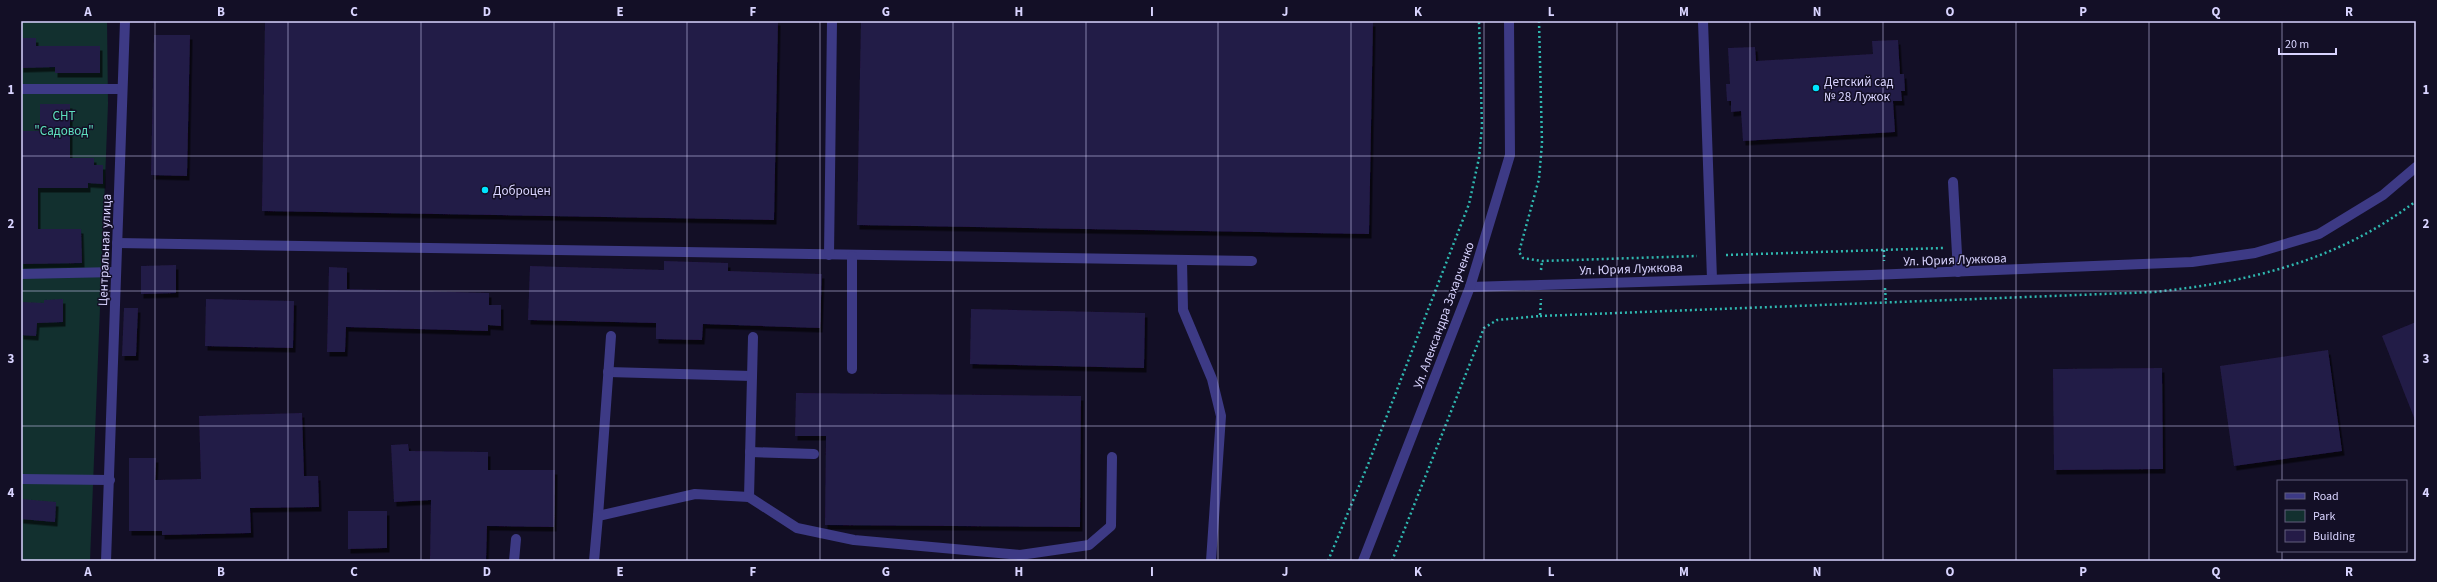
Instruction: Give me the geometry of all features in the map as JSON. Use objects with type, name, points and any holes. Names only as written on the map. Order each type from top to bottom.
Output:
[{"type":"street","name":"Центральная улица","points":[[106,561],[125,21]]},
{"type":"street","points":[[829,255],[832,21]]},
{"type":"street","name":"Ул. Александра Захарченко","points":[[1363,561],[1470,286],[1510,155],[1508,21]]},
{"type":"street","points":[[1703,21],[1712,279]]},
{"type":"street","points":[[21,89],[122,89]]},
{"type":"street","name":"Ул. Юрия Лужкова","points":[[1470,286],[1958,272],[2192,262],[2255,252],[2319,234],[2383,195],[2416,167]]},
{"type":"street","points":[[1954,182],[1958,272]]},
{"type":"street","points":[[117,243],[852,256],[1252,261]]},
{"type":"street","points":[[852,256],[852,369]]},
{"type":"street","points":[[1182,260],[1183,310],[1212,379],[1221,416],[1211,561]]},
{"type":"street","points":[[21,274],[116,272]]},
{"type":"street","points":[[594,561],[611,336]]},
{"type":"street","points":[[749,497],[753,337]]},
{"type":"street","points":[[608,372],[752,376]]},
{"type":"street","points":[[750,452],[814,454]]},
{"type":"street","points":[[598,516],[695,494],[749,497],[798,528],[854,540],[1020,555],[1089,545],[1112,526],[1112,457]]},
{"type":"street","points":[[21,479],[110,480]]},
{"type":"street","points":[[514,561],[516,539]]},
{"type":"path","points":[[1328,561],[1369,462],[1469,204],[1479,158],[1482,126],[1479,21]]},
{"type":"path","points":[[1539,21],[1542,143],[1539,179],[1519,252],[1523,258],[1542,261],[1956,247]]},
{"type":"path","points":[[1392,561],[1484,328],[1497,320],[1540,316],[2154,292],[2205,286],[2273,272],[2334,250],[2392,219],[2416,201]]},
{"type":"path","points":[[1540,316],[1542,261]]},
{"type":"green space","name":"СНТ \"Садовод\"","points":[[21,21],[107,21],[108,104],[90,561],[21,561]]},
{"type":"building","points":[[265,21],[778,21],[774,220],[262,211]]},
{"type":"building","points":[[861,21],[1373,22],[1369,234],[857,225]]},
{"type":"building","points":[[154,35],[190,35],[187,176],[151,175]]},
{"type":"building","points":[[21,38],[36,38],[36,46],[100,46],[100,73],[55,73],[55,67],[21,68]]},
{"type":"building","name":"Детский сад № 28 Лужок","points":[[1898,40],[1900,74],[1904,74],[1905,91],[1901,91],[1902,101],[1893,101],[1895,132],[1743,141],[1741,111],[1731,112],[1731,101],[1727,101],[1726,84],[1730,84],[1728,48],[1755,47],[1756,61],[1873,54],[1872,41]]},
{"type":"building","points":[[40,104],[70,104],[70,158],[94,158],[94,165],[103,165],[103,184],[88,183],[88,188],[38,188],[38,229],[81,229],[82,263],[21,264],[21,131],[40,131]]},
{"type":"building","points":[[664,261],[728,263],[728,271],[822,274],[820,328],[703,324],[702,340],[656,339],[656,323],[528,320],[530,266],[664,270]]},
{"type":"building","points":[[176,265],[176,293],[141,294],[141,266]]},
{"type":"building","points":[[329,267],[347,268],[347,289],[489,293],[489,305],[501,305],[501,326],[488,325],[488,331],[346,327],[345,352],[327,352]]},
{"type":"building","points":[[63,299],[63,322],[37,323],[36,336],[21,335],[21,302],[44,303],[44,300]]},
{"type":"building","points":[[206,299],[294,301],[293,348],[205,346]]},
{"type":"building","points":[[124,308],[138,308],[136,356],[122,356]]},
{"type":"building","points":[[971,309],[1145,313],[1144,368],[970,364]]},
{"type":"building","points":[[2416,322],[2416,420],[2415,420],[2382,336]]},
{"type":"building","points":[[2328,350],[2342,451],[2234,466],[2220,366]]},
{"type":"building","points":[[2162,368],[2163,469],[2054,470],[2053,369]]},
{"type":"building","points":[[796,393],[1081,396],[1080,527],[825,525],[826,436],[795,436]]},
{"type":"building","points":[[302,413],[304,476],[318,476],[319,507],[250,508],[251,533],[162,535],[162,531],[129,531],[129,458],[156,458],[155,480],[201,479],[199,416]]},
{"type":"building","points":[[408,444],[409,451],[488,452],[488,470],[555,470],[554,527],[487,526],[486,561],[430,561],[431,500],[394,502],[391,445]]},
{"type":"building","points":[[21,499],[56,502],[55,522],[21,519]]},
{"type":"building","points":[[348,511],[387,511],[387,548],[348,549]]},
{"type":"place","name":"Детский сад № 28 Лужок","points":[[1816,88]]},
{"type":"place","name":"Доброцен","points":[[485,190]]}]
